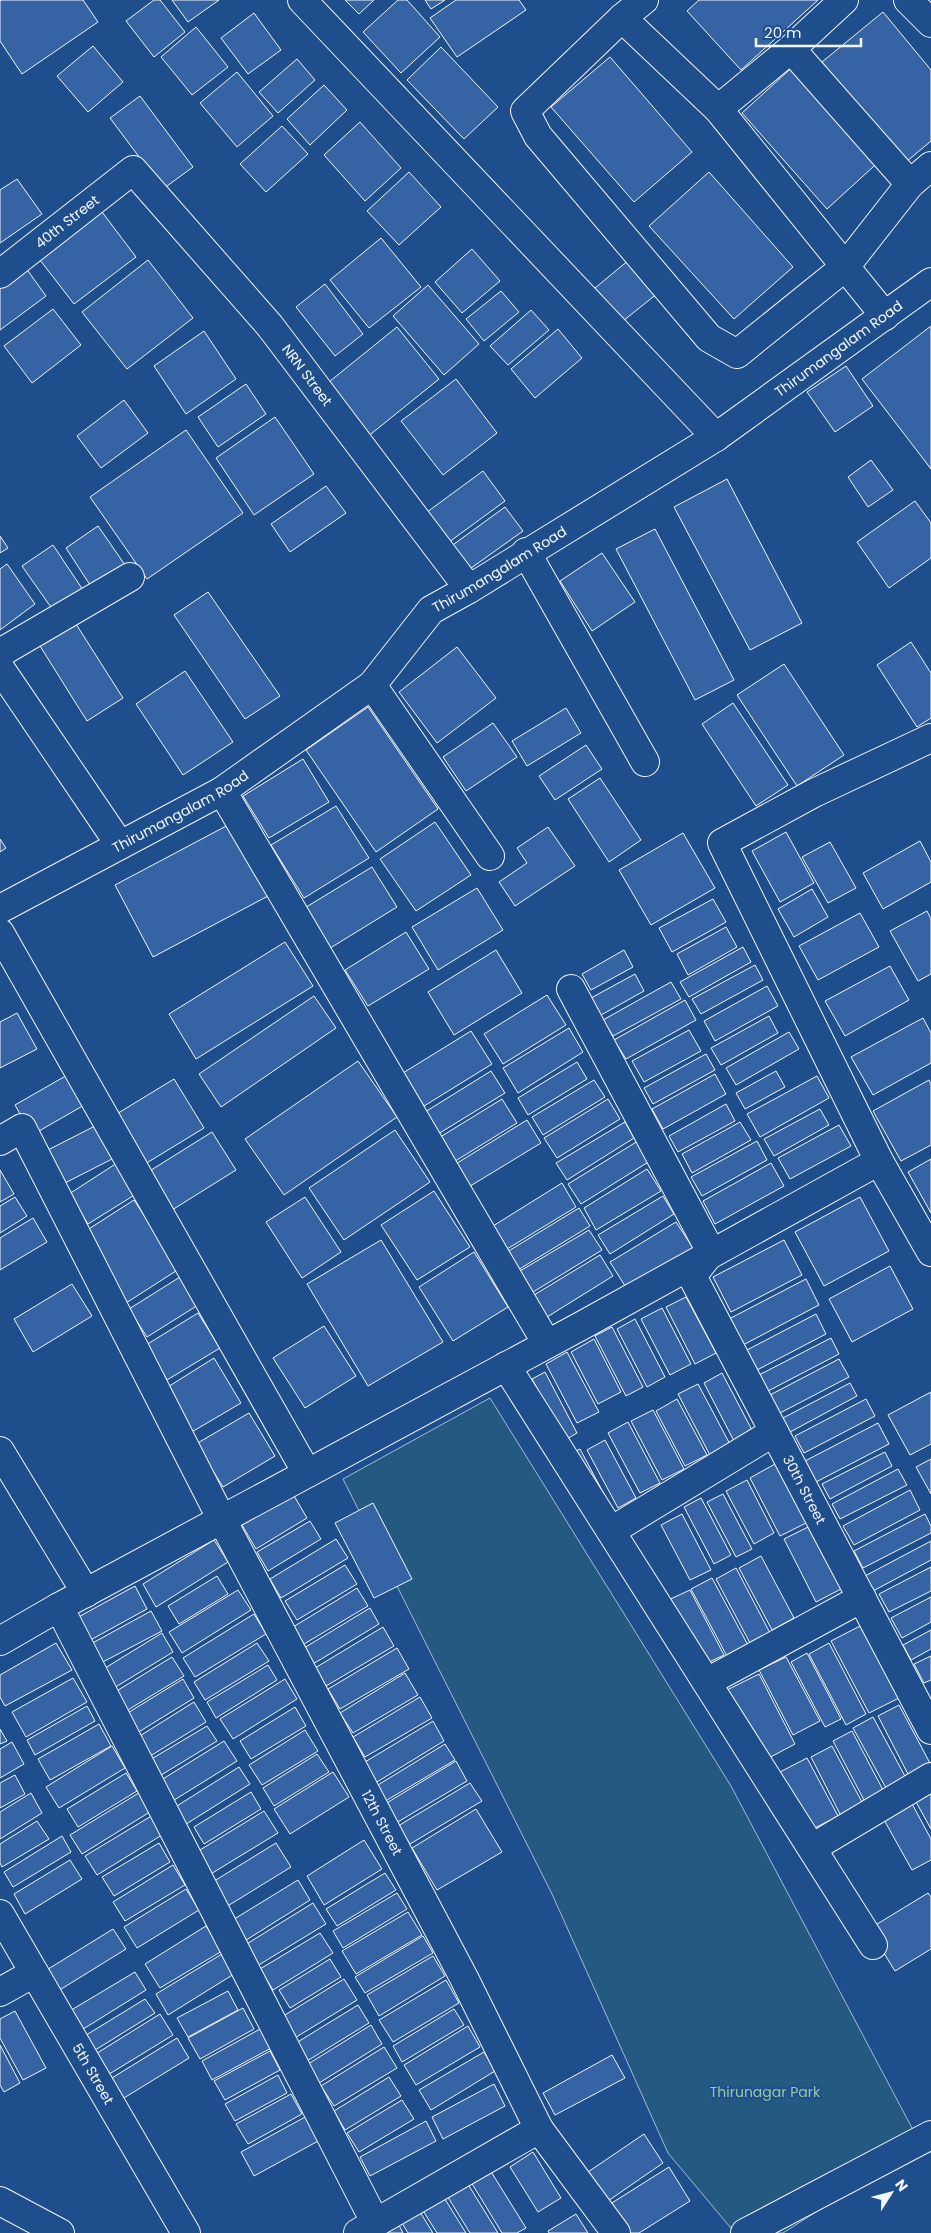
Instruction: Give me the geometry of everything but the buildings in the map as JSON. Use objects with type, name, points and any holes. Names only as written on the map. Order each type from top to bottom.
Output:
[{"type":"street","points":[[302,0],[716,437]]},
{"type":"street","points":[[644,0],[622,18],[525,110],[538,136],[710,338],[737,354],[845,267],[910,184],[931,166]]},
{"type":"street","points":[[718,109],[791,49],[844,0]]},
{"type":"street","points":[[908,0],[930,21]]},
{"type":"street","points":[[622,18],[718,109],[885,316]]},
{"type":"street","points":[[791,49],[910,184]]},
{"type":"street","name":"40th Street","points":[[0,274],[133,170]]},
{"type":"street","name":"NRN Street","points":[[133,170],[270,326],[469,589]]},
{"type":"street","name":"Thirumangalam Road","points":[[0,909],[222,791],[372,685],[431,610],[469,589],[526,552],[716,437],[931,282]]},
{"type":"street","points":[[526,552],[645,762]]},
{"type":"street","points":[[0,653],[130,577]]},
{"type":"street","points":[[0,668],[120,845]]},
{"type":"street","points":[[372,685],[490,856]]},
{"type":"street","points":[[931,738],[814,793],[722,843],[879,1161],[931,1252]]},
{"type":"street","points":[[222,791],[547,1344]]},
{"type":"street","points":[[0,934],[307,1473]]},
{"type":"street","points":[[571,988],[712,1252]]},
{"type":"street","name":"12th Street","points":[[0,1141],[22,1128],[221,1518],[464,1978],[539,2129],[616,2233]]},
{"type":"street","points":[[0,1641],[221,1518],[547,1344],[879,1161]]},
{"type":"street","name":"30th Street","points":[[712,1252],[692,1276],[931,1730]]},
{"type":"street","points":[[506,1366],[873,1945]]},
{"type":"street","points":[[611,1530],[774,1432]]},
{"type":"street","points":[[0,1451],[86,1594]]},
{"type":"street","points":[[707,1682],[862,1598]]},
{"type":"street","points":[[59,1607],[366,2228],[539,2129]]},
{"type":"street","points":[[812,1848],[931,1778]]},
{"type":"street","name":"5th Street","points":[[0,1914],[186,2233]]},
{"type":"street","points":[[0,1992],[34,1973]]},
{"type":"street","points":[[745,2233],[931,2135]]},
{"type":"street","points":[[0,2201],[60,2233]]},
{"type":"green space","name":"Thirunagar Park","points":[[490,1398],[731,1786],[921,2145],[783,2233],[735,2233],[668,2153],[552,1894],[343,1479]]}]
